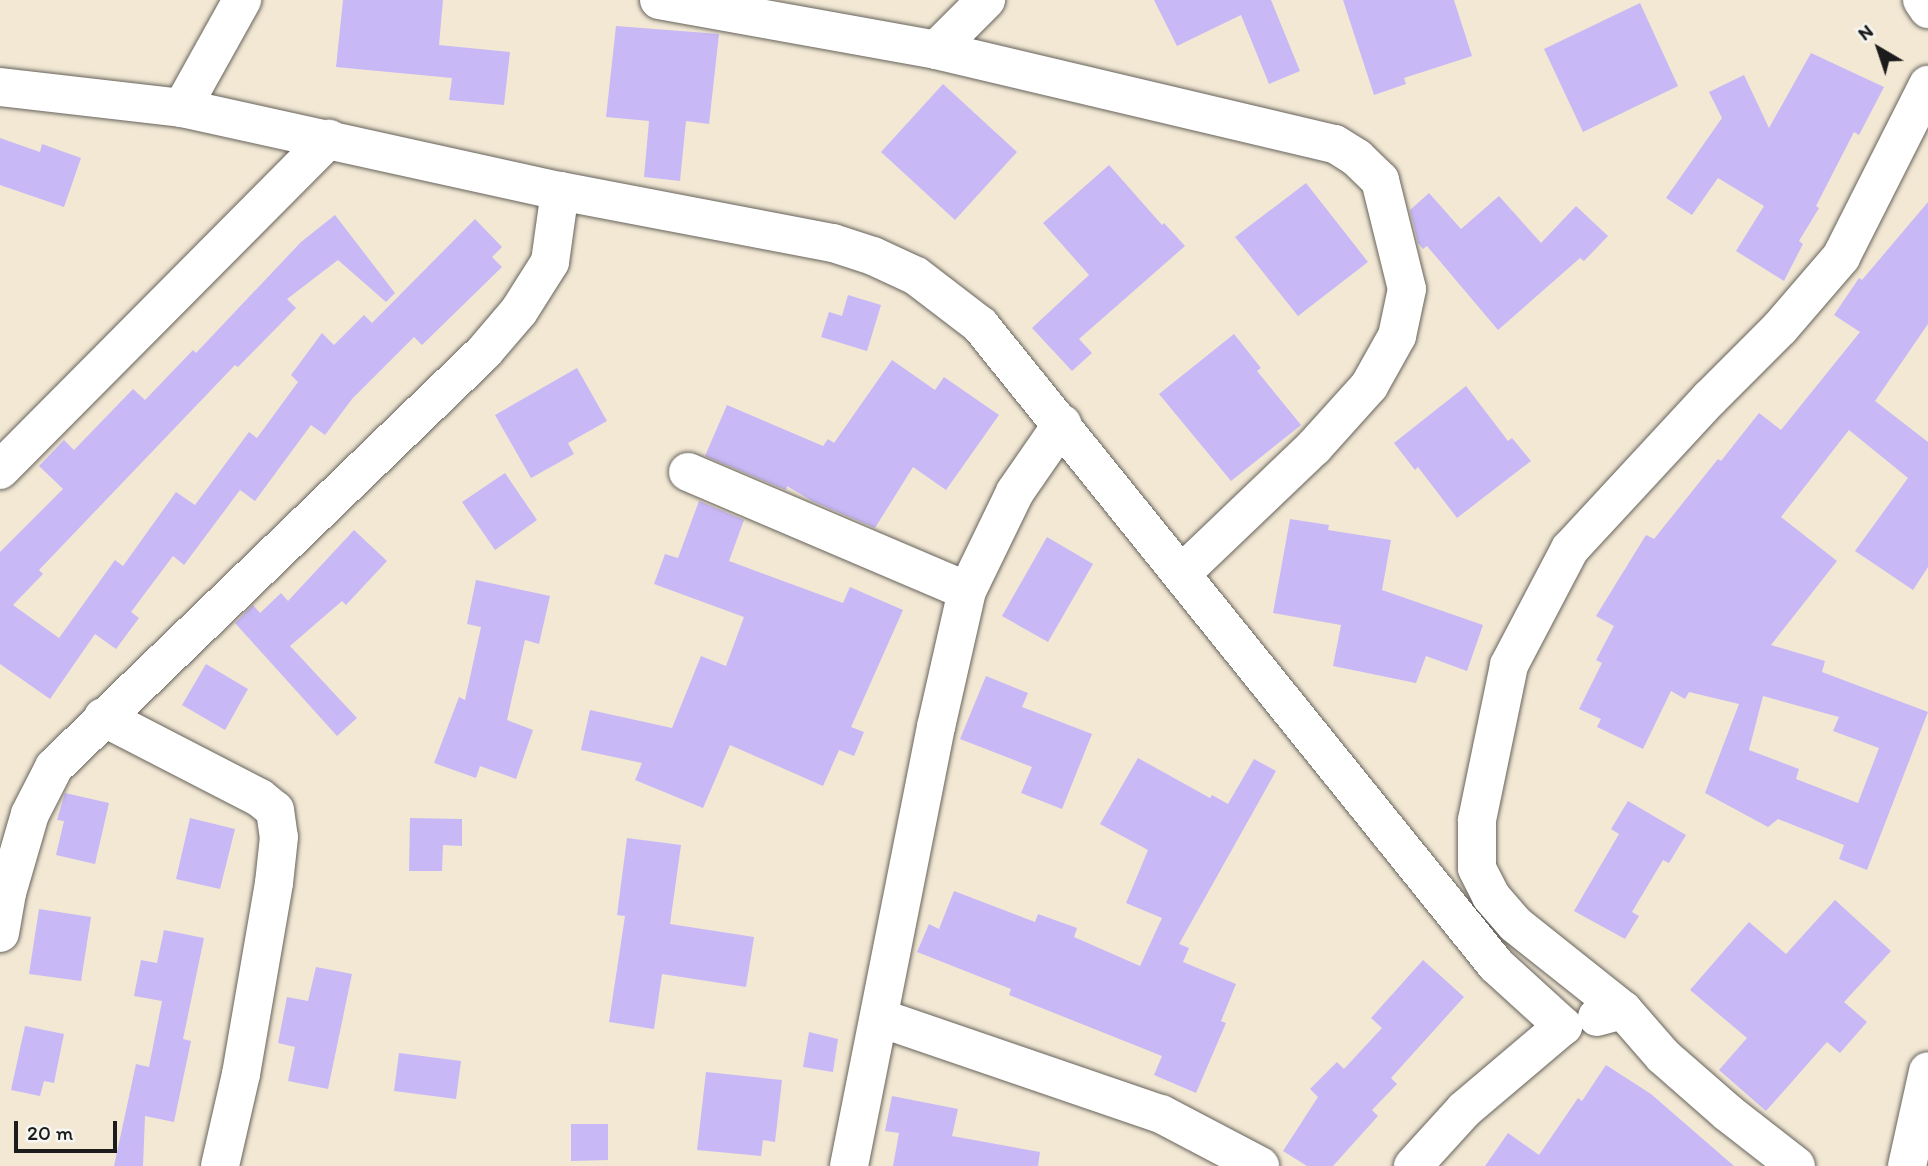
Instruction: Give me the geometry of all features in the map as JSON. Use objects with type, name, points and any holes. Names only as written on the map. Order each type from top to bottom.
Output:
[{"type":"street","points":[[182,108],[242,0]]},
{"type":"street","points":[[659,0],[936,50],[1335,144],[1357,158],[1380,180],[1407,289],[1396,336],[1369,386],[1314,447],[1182,573]]},
{"type":"street","points":[[936,50],[986,0]]},
{"type":"street","points":[[1922,0],[1928,9]]},
{"type":"street","points":[[1796,1166],[1728,1113],[1663,1056],[1623,1010],[1516,924],[1490,896],[1477,868],[1477,820],[1509,665],[1570,549],[1709,399],[1780,328],[1841,257],[1928,85]]},
{"type":"street","points":[[0,87],[182,108],[560,191],[832,243],[916,276],[980,326],[1062,424],[1496,965],[1563,1026]]},
{"type":"street","points":[[0,470],[329,139]]},
{"type":"street","points":[[0,933],[7,893],[30,814],[54,767],[484,352],[519,311],[550,261],[560,191]]},
{"type":"street","points":[[849,1166],[933,740],[967,590],[1015,492],[1062,424]]},
{"type":"street","points":[[688,472],[967,590]]},
{"type":"street","points":[[103,717],[260,798],[275,810],[279,837],[274,883],[241,1074],[220,1166]]},
{"type":"street","points":[[1413,1166],[1464,1110],[1563,1026],[1623,1010]]},
{"type":"street","points":[[880,1018],[1161,1114],[1260,1166]]},
{"type":"street","points":[[1906,1166],[1922,1125],[1928,1071]]},
{"type":"building","points":[[343,0],[443,0],[439,45],[510,52],[504,105],[449,100],[452,78],[336,67]]},
{"type":"building","points":[[1154,0],[1271,0],[1300,71],[1269,84],[1241,15],[1177,46]]},
{"type":"building","points":[[1343,0],[1454,0],[1472,56],[1404,78],[1406,84],[1374,95]]},
{"type":"building","points":[[1640,3],[1678,86],[1583,132],[1544,49]]},
{"type":"building","points":[[616,26],[719,34],[709,124],[686,121],[680,181],[644,177],[649,121],[606,117]]},
{"type":"building","points":[[1811,53],[1884,87],[1859,135],[1854,132],[1816,206],[1819,208],[1799,241],[1803,244],[1784,281],[1736,251],[1764,206],[1718,178],[1692,215],[1666,198],[1722,118],[1709,92],[1744,75],[1769,128]]},
{"type":"building","points":[[943,84],[1017,152],[955,220],[881,152]]},
{"type":"building","points":[[0,138],[40,152],[42,144],[81,158],[64,207],[0,185]]},
{"type":"building","points":[[1109,165],[1162,225],[1164,223],[1185,246],[1079,339],[1092,353],[1072,371],[1032,328],[1089,275],[1043,223]]},
{"type":"building","points":[[1306,183],[1368,262],[1298,316],[1235,237]]},
{"type":"building","points":[[1429,193],[1461,229],[1499,196],[1541,243],[1576,206],[1608,236],[1584,261],[1580,258],[1498,330],[1427,246],[1423,249],[1418,243],[1410,210]]},
{"type":"building","points":[[1928,202],[1928,324],[1875,401],[1928,442],[1928,567],[1913,590],[1855,551],[1908,478],[1849,430],[1781,517],[1837,561],[1771,645],[1825,661],[1822,672],[1928,712],[1867,870],[1839,859],[1844,845],[1778,819],[1768,827],[1705,793],[1739,704],[1689,692],[1685,699],[1671,691],[1643,749],[1597,727],[1601,719],[1579,709],[1602,663],[1596,660],[1614,626],[1596,616],[1646,535],[1654,539],[1759,413],[1781,430],[1860,332],[1834,315],[1859,278],[1862,280]],"holes":[[[1763,696],[1839,717],[1833,731],[1879,748],[1858,803],[1796,779],[1799,769],[1749,750]]]},
{"type":"building","points":[[335,215],[395,293],[386,302],[338,260],[287,299],[296,308],[238,367],[235,365],[39,570],[43,574],[13,605],[59,638],[115,560],[123,566],[176,492],[195,505],[249,432],[257,438],[298,382],[291,375],[322,333],[334,345],[364,315],[372,323],[475,219],[502,247],[492,257],[502,267],[422,345],[414,337],[352,399],[325,435],[311,425],[255,501],[240,490],[184,565],[173,556],[131,612],[139,618],[116,649],[95,634],[50,699],[0,664],[0,552],[63,489],[39,466],[64,440],[74,450],[133,389],[145,400],[193,350],[196,353],[301,242]]},
{"type":"building","points":[[848,295],[881,305],[867,351],[821,337],[829,312],[842,316]]},
{"type":"building","points":[[1234,334],[1261,368],[1257,371],[1301,425],[1231,481],[1159,394]]},
{"type":"building","points":[[892,360],[935,390],[944,377],[999,415],[946,490],[913,467],[875,528],[812,501],[787,486],[786,490],[705,456],[727,405],[823,446],[828,439],[834,443]]},
{"type":"building","points":[[577,368],[607,421],[568,443],[574,454],[531,478],[495,415]]},
{"type":"building","points":[[1466,386],[1508,441],[1512,438],[1531,461],[1457,518],[1418,467],[1415,470],[1394,443]]},
{"type":"building","points":[[505,473],[537,520],[495,550],[462,502]]},
{"type":"building","points":[[699,501],[744,520],[729,561],[843,603],[850,587],[903,610],[851,727],[864,732],[854,756],[839,750],[823,786],[730,745],[703,808],[635,780],[642,763],[581,750],[590,710],[672,728],[701,656],[726,666],[744,617],[654,584],[665,554],[678,558]]},
{"type":"building","points":[[1290,519],[1329,525],[1328,530],[1391,540],[1382,590],[1483,625],[1467,671],[1426,656],[1416,683],[1333,666],[1341,625],[1273,613]]},
{"type":"building","points":[[354,530],[387,561],[346,605],[342,601],[290,646],[357,718],[337,736],[235,623],[253,605],[260,613],[281,593],[288,601]]},
{"type":"building","points":[[1047,537],[1093,564],[1048,642],[1002,616]]},
{"type":"building","points":[[476,580],[550,596],[539,644],[525,640],[507,720],[533,730],[516,779],[480,766],[476,778],[434,763],[459,697],[465,700],[481,627],[467,624]]},
{"type":"building","points":[[206,664],[248,689],[225,730],[182,705]]},
{"type":"building","points":[[986,676],[1028,693],[1022,707],[1092,734],[1062,809],[1021,793],[1032,767],[960,739]]},
{"type":"building","points":[[1138,758],[1210,798],[1212,795],[1228,804],[1254,759],[1276,771],[1179,944],[1189,948],[1183,962],[1236,984],[1221,1021],[1226,1023],[1196,1093],[1154,1075],[1162,1056],[1009,995],[1011,989],[917,952],[929,924],[939,929],[954,891],[1035,922],[1038,914],[1077,928],[1074,937],[1140,966],[1162,918],[1126,903],[1148,850],[1100,824]]},
{"type":"building","points":[[65,793],[109,803],[95,864],[56,855],[64,821],[57,820]]},
{"type":"building","points":[[1628,801],[1686,835],[1669,863],[1663,860],[1632,912],[1639,916],[1625,939],[1574,911],[1619,834],[1611,829]]},
{"type":"building","points":[[190,818],[235,829],[220,889],[176,879]]},
{"type":"building","points":[[410,818],[462,819],[462,846],[443,845],[442,871],[409,871]]},
{"type":"building","points":[[627,838],[681,845],[670,924],[754,937],[746,987],[662,974],[654,1029],[609,1022],[625,916],[617,915]]},
{"type":"building","points":[[1835,900],[1891,951],[1844,1002],[1867,1022],[1840,1053],[1827,1042],[1766,1111],[1719,1070],[1747,1038],[1690,990],[1749,922],[1786,954]]},
{"type":"building","points":[[39,909],[91,917],[81,981],[29,974]]},
{"type":"building","points":[[164,930],[204,938],[183,1039],[191,1041],[174,1122],[145,1116],[143,1166],[114,1166],[136,1064],[149,1067],[162,1001],[134,996],[141,960],[157,963]]},
{"type":"building","points":[[1423,960],[1464,997],[1391,1078],[1397,1084],[1372,1110],[1378,1116],[1333,1166],[1307,1166],[1283,1151],[1318,1097],[1310,1089],[1337,1062],[1344,1069],[1382,1028],[1371,1018]]},
{"type":"building","points":[[316,967],[352,974],[328,1089],[288,1081],[295,1047],[278,1043],[287,997],[308,1001]]},
{"type":"building","points":[[25,1026],[64,1034],[54,1083],[44,1081],[40,1096],[11,1090]]},
{"type":"building","points":[[809,1032],[838,1039],[833,1072],[803,1067]]},
{"type":"building","points":[[399,1053],[461,1061],[456,1099],[394,1091]]},
{"type":"building","points":[[1606,1065],[1651,1094],[1734,1166],[1485,1166],[1508,1133],[1539,1155],[1578,1098],[1582,1101]]},
{"type":"building","points":[[706,1072],[782,1080],[775,1142],[763,1140],[761,1156],[697,1150]]},
{"type":"building","points":[[892,1096],[958,1109],[952,1136],[1040,1152],[1038,1166],[893,1166],[899,1133],[885,1131]]},
{"type":"building","points":[[571,1124],[608,1124],[608,1160],[571,1161]]}]
